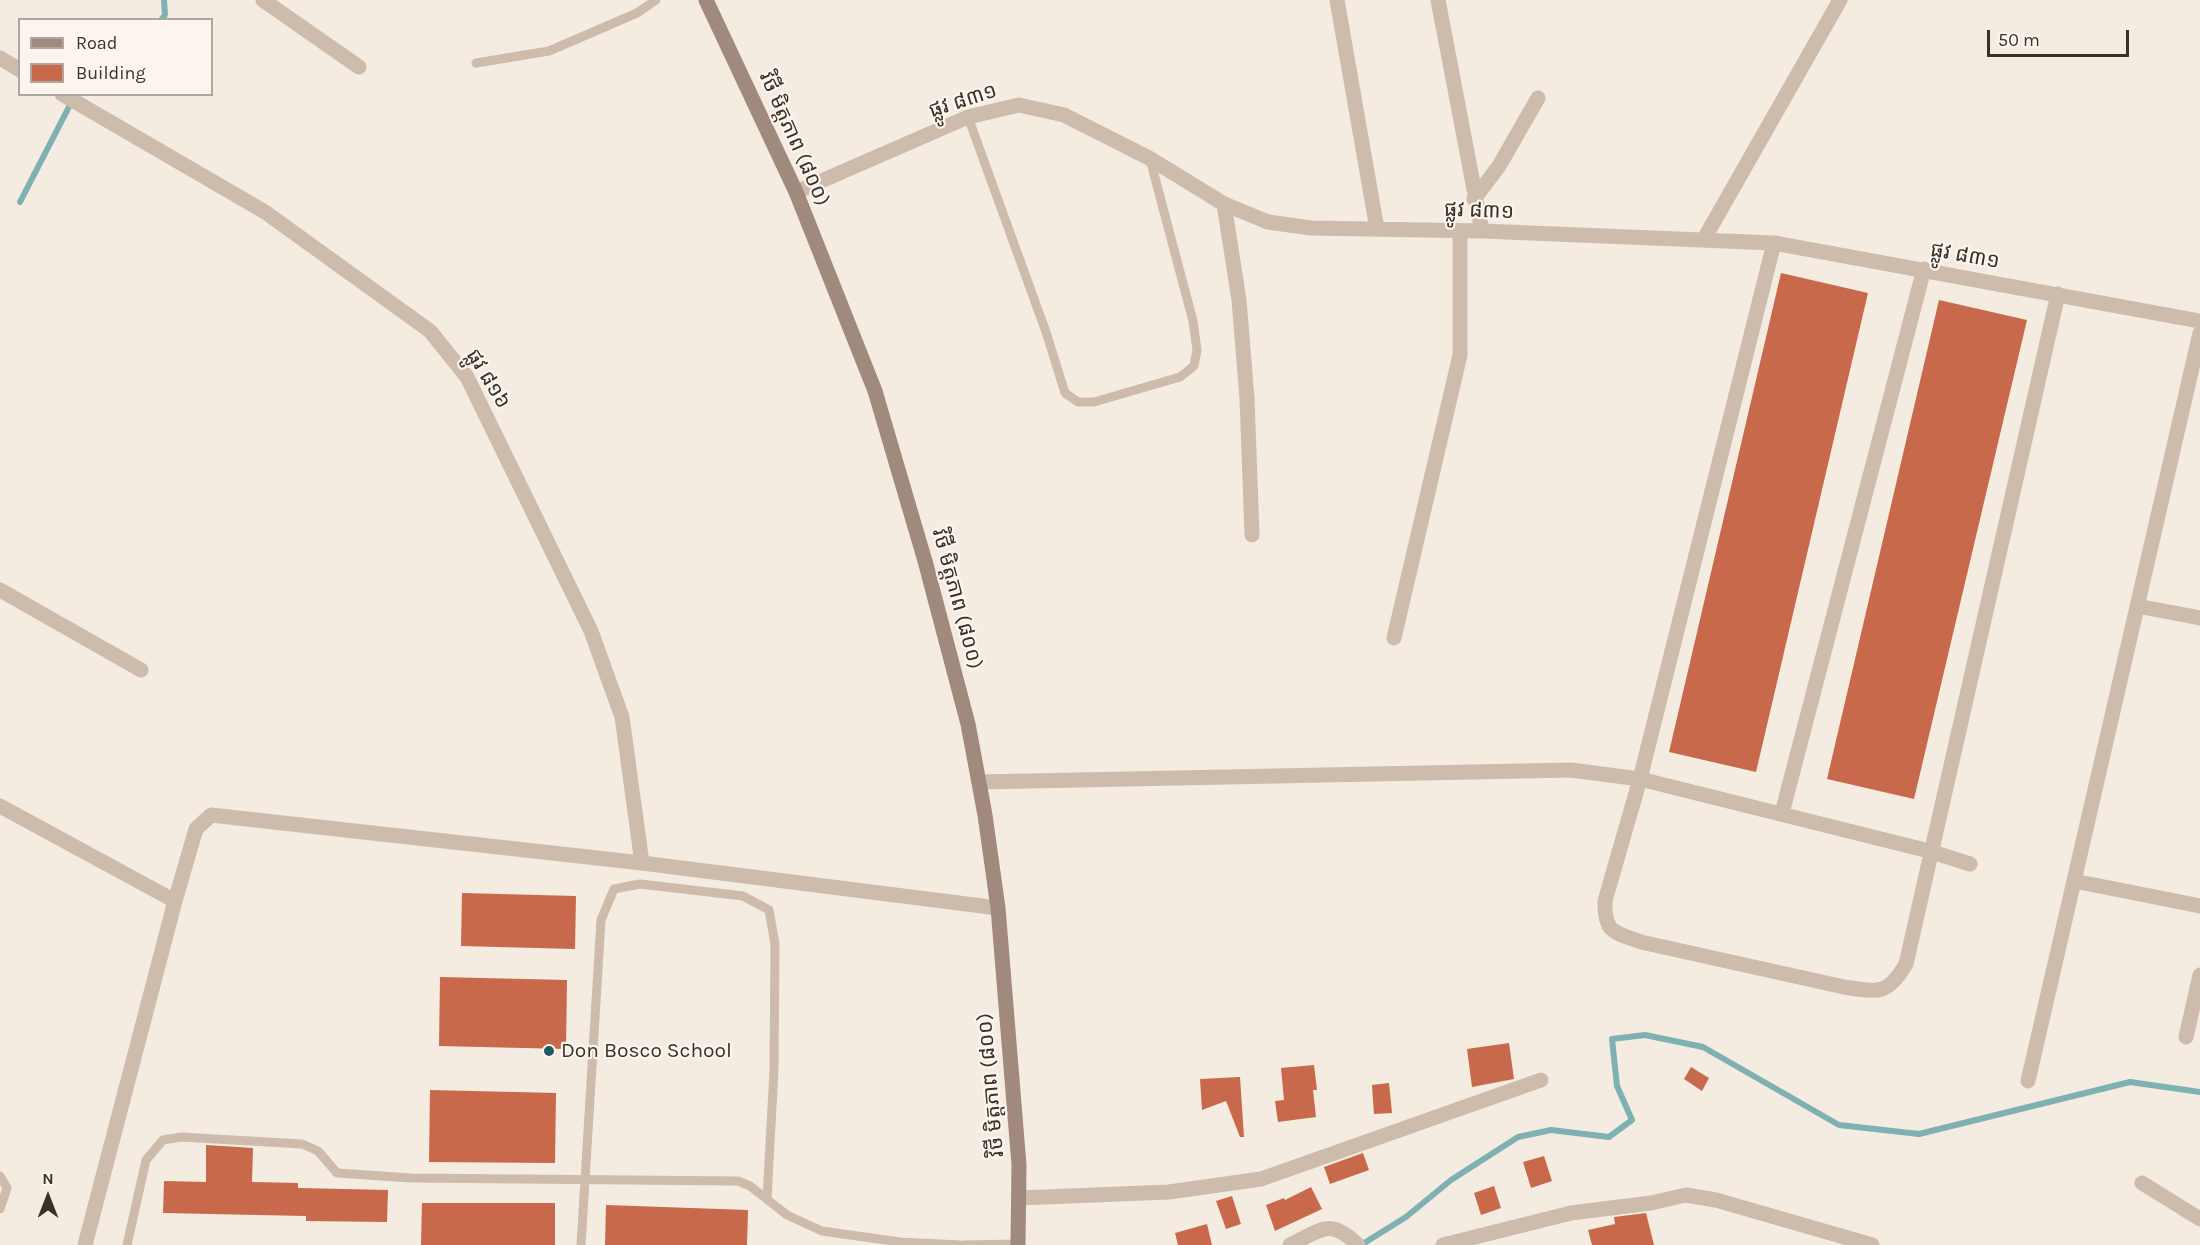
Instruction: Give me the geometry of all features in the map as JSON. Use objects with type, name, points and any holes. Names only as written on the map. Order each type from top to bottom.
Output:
[{"type":"main road","name":"វិថី មិត្តភាព (៨០០)","points":[[706,0],[796,192],[875,391],[948,643],[968,724],[979,782],[998,908],[1020,1198],[1018,1245]]},
{"type":"street","points":[[263,0],[359,67]]},
{"type":"street","points":[[1337,0],[1377,229]]},
{"type":"street","points":[[1438,0],[1474,199],[1482,231]]},
{"type":"street","points":[[1704,239],[1840,0]]},
{"type":"street","points":[[0,58],[18,69]]},
{"type":"street","name":"ផ្លូវ ៨១៦","points":[[65,96],[265,212],[430,331],[467,377],[591,631],[622,717],[642,863]]},
{"type":"street","points":[[1474,199],[1499,166],[1538,98]]},
{"type":"street","name":"ផ្លូវ ៨៣១","points":[[796,192],[968,117],[1019,105],[1064,115],[1149,158],[1224,204],[1268,222],[1311,228],[1482,231],[1774,243],[2200,321]]},
{"type":"street","points":[[1224,204],[1239,300],[1247,398],[1252,535]]},
{"type":"street","points":[[1394,638],[1460,355],[1460,231]]},
{"type":"street","points":[[1774,243],[1640,779],[1605,902],[1604,921],[1612,931],[1641,942],[1844,987],[1878,992],[1894,983],[1906,964],[1929,851],[2058,294]]},
{"type":"street","points":[[1782,813],[1924,269]]},
{"type":"street","points":[[2028,1081],[2200,333]]},
{"type":"street","points":[[0,590],[141,670]]},
{"type":"street","points":[[2137,606],[2200,618]]},
{"type":"street","points":[[979,782],[1571,770],[1640,779],[1782,813],[1929,851],[1970,864]]},
{"type":"street","points":[[0,806],[175,900]]},
{"type":"street","points":[[85,1245],[175,900],[196,829],[211,815],[642,863],[998,908]]},
{"type":"street","points":[[2074,881],[2200,906]]},
{"type":"street","points":[[2186,1037],[2200,975]]},
{"type":"street","points":[[1020,1198],[1169,1192],[1261,1179],[1541,1080]]},
{"type":"street","points":[[2142,1183],[2200,1219]]},
{"type":"street","points":[[1443,1245],[1571,1213],[1651,1203],[1686,1195],[1872,1245]]},
{"type":"street","points":[[1290,1245],[1324,1229],[1341,1229],[1358,1245]]},
{"type":"lane","points":[[476,63],[549,51],[637,12],[656,0]]},
{"type":"lane","points":[[968,117],[1046,332],[1065,393],[1078,402],[1094,402],[1180,376],[1194,366],[1197,350],[1193,321],[1149,158]]},
{"type":"lane","points":[[581,1245],[601,920],[614,889],[640,884],[743,896],[769,910],[775,944],[774,1070],[767,1199]]},
{"type":"lane","points":[[127,1245],[146,1160],[163,1140],[172,1139],[302,1144],[318,1151],[337,1173],[411,1178],[738,1181],[808,1227],[900,1244],[1018,1245]]},
{"type":"lane","points":[[0,1176],[7,1188],[0,1209]]},
{"type":"building","points":[[1781,273],[1868,293],[1756,772],[1669,752]]},
{"type":"building","points":[[1939,300],[2027,320],[1914,799],[1827,779]]},
{"type":"building","points":[[462,893],[576,896],[575,949],[461,946]]},
{"type":"building","points":[[440,977],[567,980],[566,1049],[439,1046]]},
{"type":"building","points":[[1509,1043],[1514,1079],[1472,1087],[1467,1049]]},
{"type":"building","points":[[1314,1065],[1317,1090],[1313,1090],[1316,1117],[1278,1122],[1275,1101],[1284,1100],[1281,1068]]},
{"type":"building","points":[[1691,1067],[1709,1078],[1702,1091],[1684,1079]]},
{"type":"building","points":[[1240,1077],[1244,1137],[1240,1137],[1226,1101],[1202,1110],[1200,1079]]},
{"type":"building","points":[[1389,1083],[1392,1113],[1374,1114],[1372,1085]]},
{"type":"building","points":[[430,1090],[556,1093],[555,1163],[429,1162]]},
{"type":"building","points":[[206,1145],[253,1148],[252,1182],[298,1183],[298,1188],[388,1190],[387,1222],[306,1221],[306,1216],[163,1213],[164,1181],[206,1182]]},
{"type":"building","points":[[1363,1153],[1369,1170],[1330,1184],[1324,1167]]},
{"type":"building","points":[[1544,1156],[1552,1181],[1531,1188],[1523,1162]]},
{"type":"building","points":[[1494,1186],[1501,1208],[1481,1215],[1474,1193]]},
{"type":"building","points":[[1311,1187],[1322,1209],[1275,1231],[1266,1205],[1284,1198],[1285,1200]]},
{"type":"building","points":[[1232,1196],[1241,1224],[1226,1229],[1216,1201]]},
{"type":"building","points":[[422,1203],[555,1203],[555,1245],[421,1245]]},
{"type":"building","points":[[606,1205],[748,1210],[747,1245],[605,1245]]},
{"type":"building","points":[[1646,1213],[1654,1245],[1592,1245],[1588,1230],[1615,1224],[1614,1217]]},
{"type":"building","points":[[1207,1224],[1212,1245],[1178,1245],[1175,1233]]},
{"type":"waterway","points":[[163,18],[165,15],[164,0]]},
{"type":"waterway","points":[[20,202],[72,101]]},
{"type":"waterway","points":[[1361,1245],[1406,1217],[1451,1180],[1518,1137],[1551,1130],[1609,1137],[1632,1120],[1617,1086],[1612,1039],[1645,1035],[1703,1047],[1839,1125],[1919,1134],[2130,1082],[2200,1092]]},
{"type":"place","name":"Don Bosco School","points":[[549,1051]]}]
